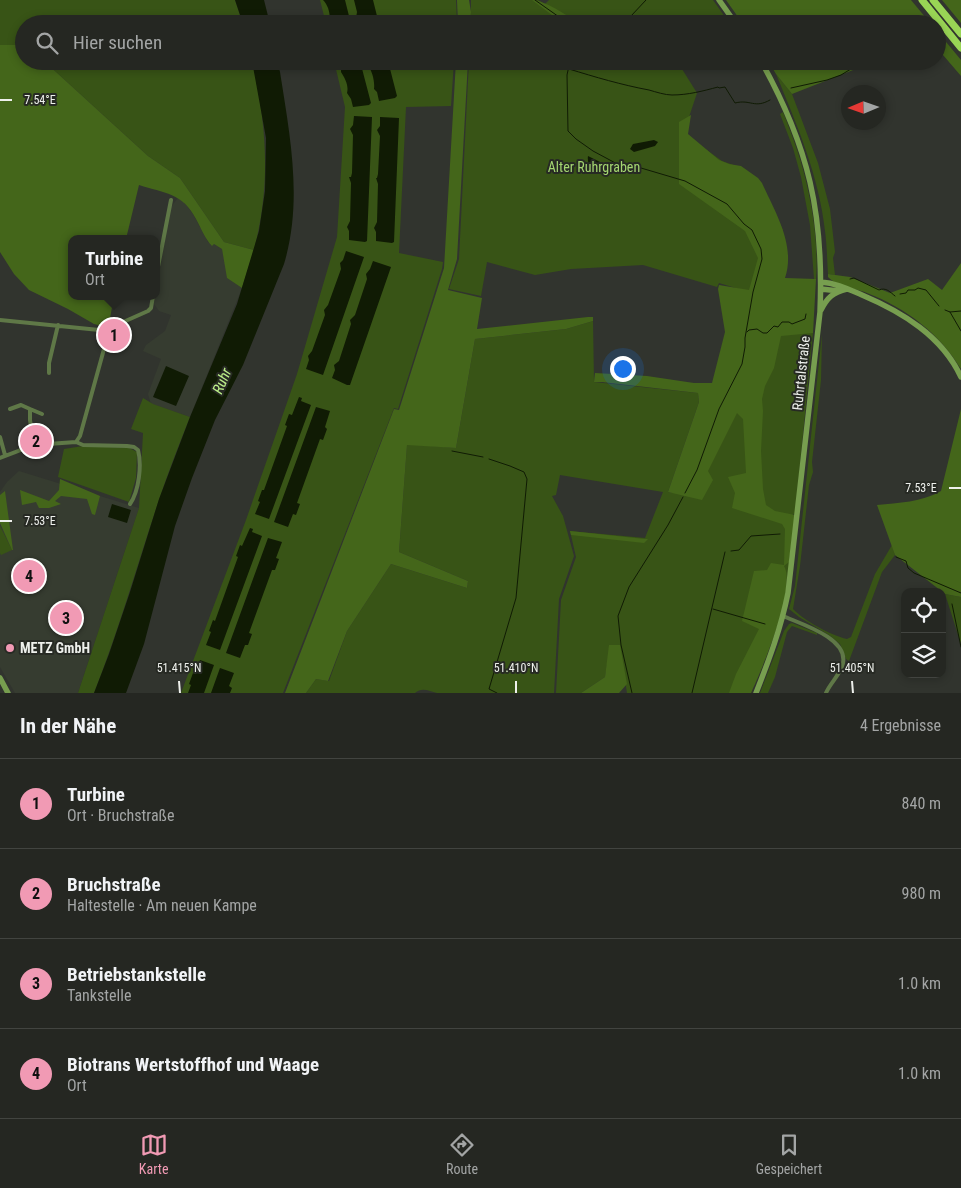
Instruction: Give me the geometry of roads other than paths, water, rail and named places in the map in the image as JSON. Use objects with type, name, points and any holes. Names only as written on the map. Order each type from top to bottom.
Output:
[{"type":"highway","points":[[922,0],[934,15]]},
{"type":"highway","points":[[933,0],[945,15]]},
{"type":"highway","points":[[946,16],[961,34]]},
{"type":"highway","points":[[946,30],[961,48]]},
{"type":"main road","points":[[719,0],[730,15]]},
{"type":"main road","name":"Ruhrtalstraße","points":[[756,693],[783,616],[792,560],[820,312],[821,285],[818,223],[809,176],[792,123],[766,70]]},
{"type":"main road","points":[[821,285],[833,283],[891,308],[918,326],[947,354],[961,377]]},
{"type":"main road","points":[[821,285],[839,291]]},
{"type":"main road","points":[[820,312],[826,300],[839,291],[847,289]]},
{"type":"main road","points":[[0,678],[8,693]]},
{"type":"street","points":[[160,256],[171,200]]},
{"type":"street","points":[[76,442],[80,436],[109,331],[112,327],[148,311],[151,308],[152,300]]},
{"type":"street","points":[[0,320],[109,331]]},
{"type":"street","points":[[49,373],[49,363],[58,325]]},
{"type":"street","points":[[10,409],[21,405],[42,414]]},
{"type":"street","points":[[30,409],[34,445]]},
{"type":"street","points":[[0,437],[5,455]]},
{"type":"street","points":[[0,458],[34,445],[76,442],[84,445],[127,446],[138,450],[137,482],[135,494],[130,504]]},
{"type":"street","points":[[783,616],[830,638],[840,648],[843,654],[843,664],[826,693]]},
{"type":"water","points":[[235,0],[264,0],[268,15],[240,15]]},
{"type":"water","points":[[323,0],[345,0],[349,15],[330,15],[327,5]]},
{"type":"water","points":[[354,0],[373,0],[377,15],[356,15]]},
{"type":"water","name":"Ruhr","points":[[254,70],[279,70],[291,144],[294,192],[290,240],[284,264],[243,365],[215,420],[192,478],[175,526],[144,644],[126,693],[94,693],[130,592],[159,499],[190,417],[237,304],[259,231],[265,191],[266,138]]},
{"type":"water","points":[[341,70],[362,70],[371,103],[369,105],[353,107]]},
{"type":"water","points":[[370,70],[390,70],[397,96],[395,98],[379,101],[377,92],[374,89]]},
{"type":"water","points":[[354,116],[372,117],[367,241],[365,242],[349,240],[347,227],[350,221],[351,183],[349,177],[351,177],[352,173],[353,135],[350,129],[353,125]]},
{"type":"water","points":[[380,117],[399,118],[394,242],[392,243],[376,241],[374,228],[377,222],[378,184],[376,178],[378,174],[380,136],[377,130],[380,126]]},
{"type":"water","points":[[654,140],[658,142],[655,146],[634,152],[630,149],[633,144]]},
{"type":"water","points":[[588,156],[610,167],[610,172],[602,172],[591,167]]},
{"type":"water","points":[[346,251],[364,257],[323,375],[306,369],[309,360],[308,356],[312,351],[325,315],[324,310],[328,305],[341,269],[340,263]]},
{"type":"water","points":[[373,261],[391,267],[350,385],[347,385],[332,378],[335,370],[334,365],[339,361],[351,324],[350,320],[355,315],[367,279],[366,274]]},
{"type":"water","points":[[166,366],[189,376],[176,406],[153,397]]},
{"type":"water","points":[[299,397],[302,398],[301,401],[311,405],[269,519],[255,514],[260,502],[258,501],[262,490],[264,490],[287,426],[285,425],[289,414],[292,415]]},
{"type":"water","points":[[316,407],[330,411],[325,427],[327,429],[323,440],[320,439],[297,503],[300,504],[296,515],[293,514],[288,527],[274,522]]},
{"type":"water","points":[[112,504],[131,510],[127,523],[108,517]]},
{"type":"water","points":[[250,528],[253,529],[252,532],[262,536],[220,650],[206,645],[211,632],[209,631],[213,620],[215,621],[238,557],[236,556],[240,545],[242,546]]},
{"type":"water","points":[[268,538],[282,542],[276,558],[279,559],[275,570],[272,570],[249,633],[252,634],[248,645],[245,645],[240,658],[226,653]]},
{"type":"water","points":[[200,660],[214,665],[204,693],[188,693],[193,673],[195,674]]},
{"type":"water","points":[[220,668],[234,673],[229,686],[232,688],[230,693],[211,693]]},
{"type":"waterway","name":"Alter Ruhrgraben","points":[[535,0],[556,15]]},
{"type":"waterway","points":[[632,15],[646,0]]},
{"type":"waterway","name":"Alter Ruhrgraben","points":[[568,70],[568,131],[576,139],[593,151],[621,166],[641,168],[685,181],[727,204],[744,224],[752,230],[761,249],[762,259],[753,292],[742,364],[719,409],[697,470],[685,493]]},
{"type":"waterway","points":[[573,70],[672,95],[725,87],[735,103],[760,104],[770,100]]},
{"type":"waterway","points":[[791,88],[827,80],[849,70]]},
{"type":"waterway","points":[[850,279],[854,278],[879,290],[886,290],[895,296]]},
{"type":"waterway","points":[[900,294],[918,288],[926,290],[939,306]]},
{"type":"waterway","points":[[945,310],[950,312],[961,311]]},
{"type":"waterway","points":[[950,312],[961,331]]},
{"type":"waterway","points":[[747,332],[757,329],[767,333],[774,326],[778,327],[782,322],[792,324],[805,319],[806,314]]},
{"type":"waterway","points":[[452,451],[483,457]]},
{"type":"waterway","points":[[489,459],[524,472],[527,479],[516,598],[489,689],[497,693]]},
{"type":"waterway","name":"Alter Ruhrgraben","points":[[632,693],[621,645],[618,616],[629,587],[668,525],[683,497]]},
{"type":"waterway","points":[[731,551],[739,550],[751,536],[780,534]]},
{"type":"waterway","points":[[692,693],[725,552]]},
{"type":"waterway","points":[[896,557],[906,561],[908,568],[914,573],[961,593]]},
{"type":"waterway","points":[[952,604],[961,647]]},
{"type":"waterway","points":[[713,609],[765,624]]},
{"type":"place","name":"Turbine","points":[[114,335]]},
{"type":"place","name":"Bruchstraße","points":[[36,441]]},
{"type":"place","name":"Biotrans Wertstoffhof und Waage","points":[[29,576]]},
{"type":"place","name":"Betriebstankstelle","points":[[66,618]]},
{"type":"place","name":"METZ GmbH","points":[[10,648]]}]
